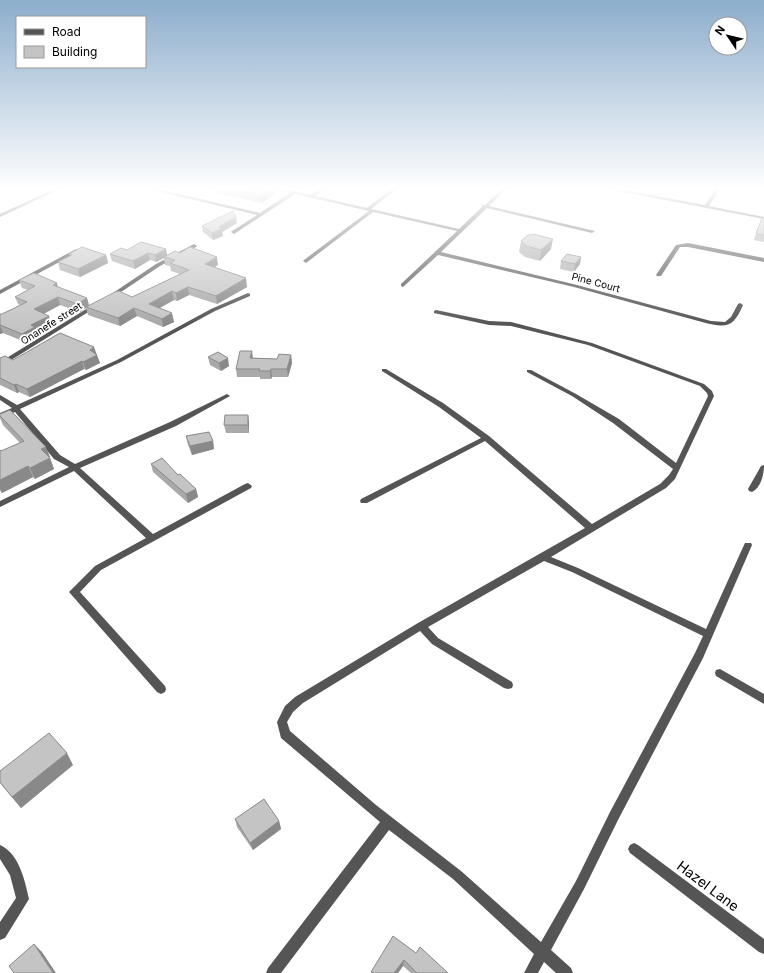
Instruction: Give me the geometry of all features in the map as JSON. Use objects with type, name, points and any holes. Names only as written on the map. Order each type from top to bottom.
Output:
[{"type":"street","points":[[306,261],[339,234]]},
{"type":"street","points":[[403,285],[455,234]]},
{"type":"street","points":[[659,275],[680,245],[688,245],[764,260]]},
{"type":"street","name":"Onanefe street","points":[[0,365],[121,291],[158,266],[194,246]]},
{"type":"street","points":[[0,292],[76,251]]},
{"type":"street","name":"Pine Court","points":[[437,253],[575,286],[704,321],[725,324],[730,322],[735,318],[740,305]]},
{"type":"street","points":[[0,416],[119,361],[213,310],[248,295]]},
{"type":"street","points":[[436,312],[489,322],[511,324],[590,344],[702,385],[710,392],[711,396],[677,468],[663,486],[543,557],[421,626],[300,700],[289,709],[282,722],[285,734],[388,821],[457,875],[566,973]]},
{"type":"street","points":[[384,370],[441,405],[486,438],[591,528]]},
{"type":"street","points":[[529,371],[574,394],[616,421],[677,468]]},
{"type":"street","points":[[0,504],[76,467],[173,424],[227,396]]},
{"type":"street","points":[[0,397],[10,402],[57,457],[76,467],[152,538]]},
{"type":"street","points":[[364,501],[486,438]]},
{"type":"street","points":[[752,489],[764,468]]},
{"type":"street","points":[[160,689],[74,592],[98,568],[248,486]]},
{"type":"street","points":[[530,973],[580,885],[614,816],[699,655],[748,545]]},
{"type":"street","points":[[543,557],[575,570],[708,634]]},
{"type":"street","points":[[421,626],[434,641],[508,685]]},
{"type":"street","points":[[720,673],[764,699]]},
{"type":"street","points":[[273,973],[388,821]]},
{"type":"street","name":"Hazel Lane","points":[[634,849],[764,947]]},
{"type":"street","points":[[0,851],[5,855],[18,875],[23,899],[0,933]]},
{"type":"building","points":[[535,234],[553,239],[541,250],[526,246],[521,241],[528,235]]},
{"type":"building","points":[[141,242],[166,249],[155,255],[148,253],[133,261],[110,254],[121,248],[127,250]]},
{"type":"building","points":[[82,247],[106,255],[78,269],[58,262],[72,255],[69,254]]},
{"type":"building","points":[[190,247],[217,257],[205,264],[246,278],[216,296],[188,287],[176,293],[172,291],[149,304],[172,313],[162,319],[134,308],[118,318],[86,307],[119,291],[132,297],[189,270],[170,263],[175,260],[164,257],[175,251],[180,253]]},
{"type":"building","points":[[567,254],[581,257],[575,264],[561,261]]},
{"type":"building","points":[[34,273],[57,283],[53,285],[87,298],[77,304],[58,297],[34,309],[49,316],[31,325],[35,327],[22,334],[0,325],[0,314],[27,302],[15,297],[35,286],[19,280]]},
{"type":"building","points":[[60,333],[94,347],[90,350],[97,355],[27,389],[16,384],[14,385],[0,378],[0,358],[5,356],[13,360]]},
{"type":"building","points":[[240,351],[252,351],[250,358],[277,359],[279,354],[291,355],[287,369],[259,371],[260,369],[236,369]]},
{"type":"building","points":[[218,352],[228,358],[219,363],[208,357]]},
{"type":"building","points":[[10,410],[46,447],[41,449],[50,458],[30,468],[28,466],[0,480],[0,450],[1,451],[24,441],[0,416],[0,414]]},
{"type":"building","points":[[225,415],[248,415],[248,425],[224,425]]},
{"type":"building","points":[[209,432],[213,441],[190,446],[186,436]]},
{"type":"building","points":[[162,458],[178,475],[180,474],[196,489],[186,494],[151,464]]},
{"type":"building","points":[[49,733],[67,753],[12,797],[0,782],[0,771]]},
{"type":"building","points":[[264,799],[279,821],[250,843],[235,819]]},
{"type":"building","points":[[393,936],[416,953],[420,947],[448,973],[417,973],[404,960],[394,973],[371,972]]},
{"type":"building","points":[[34,944],[53,973],[14,973],[9,966]]}]
